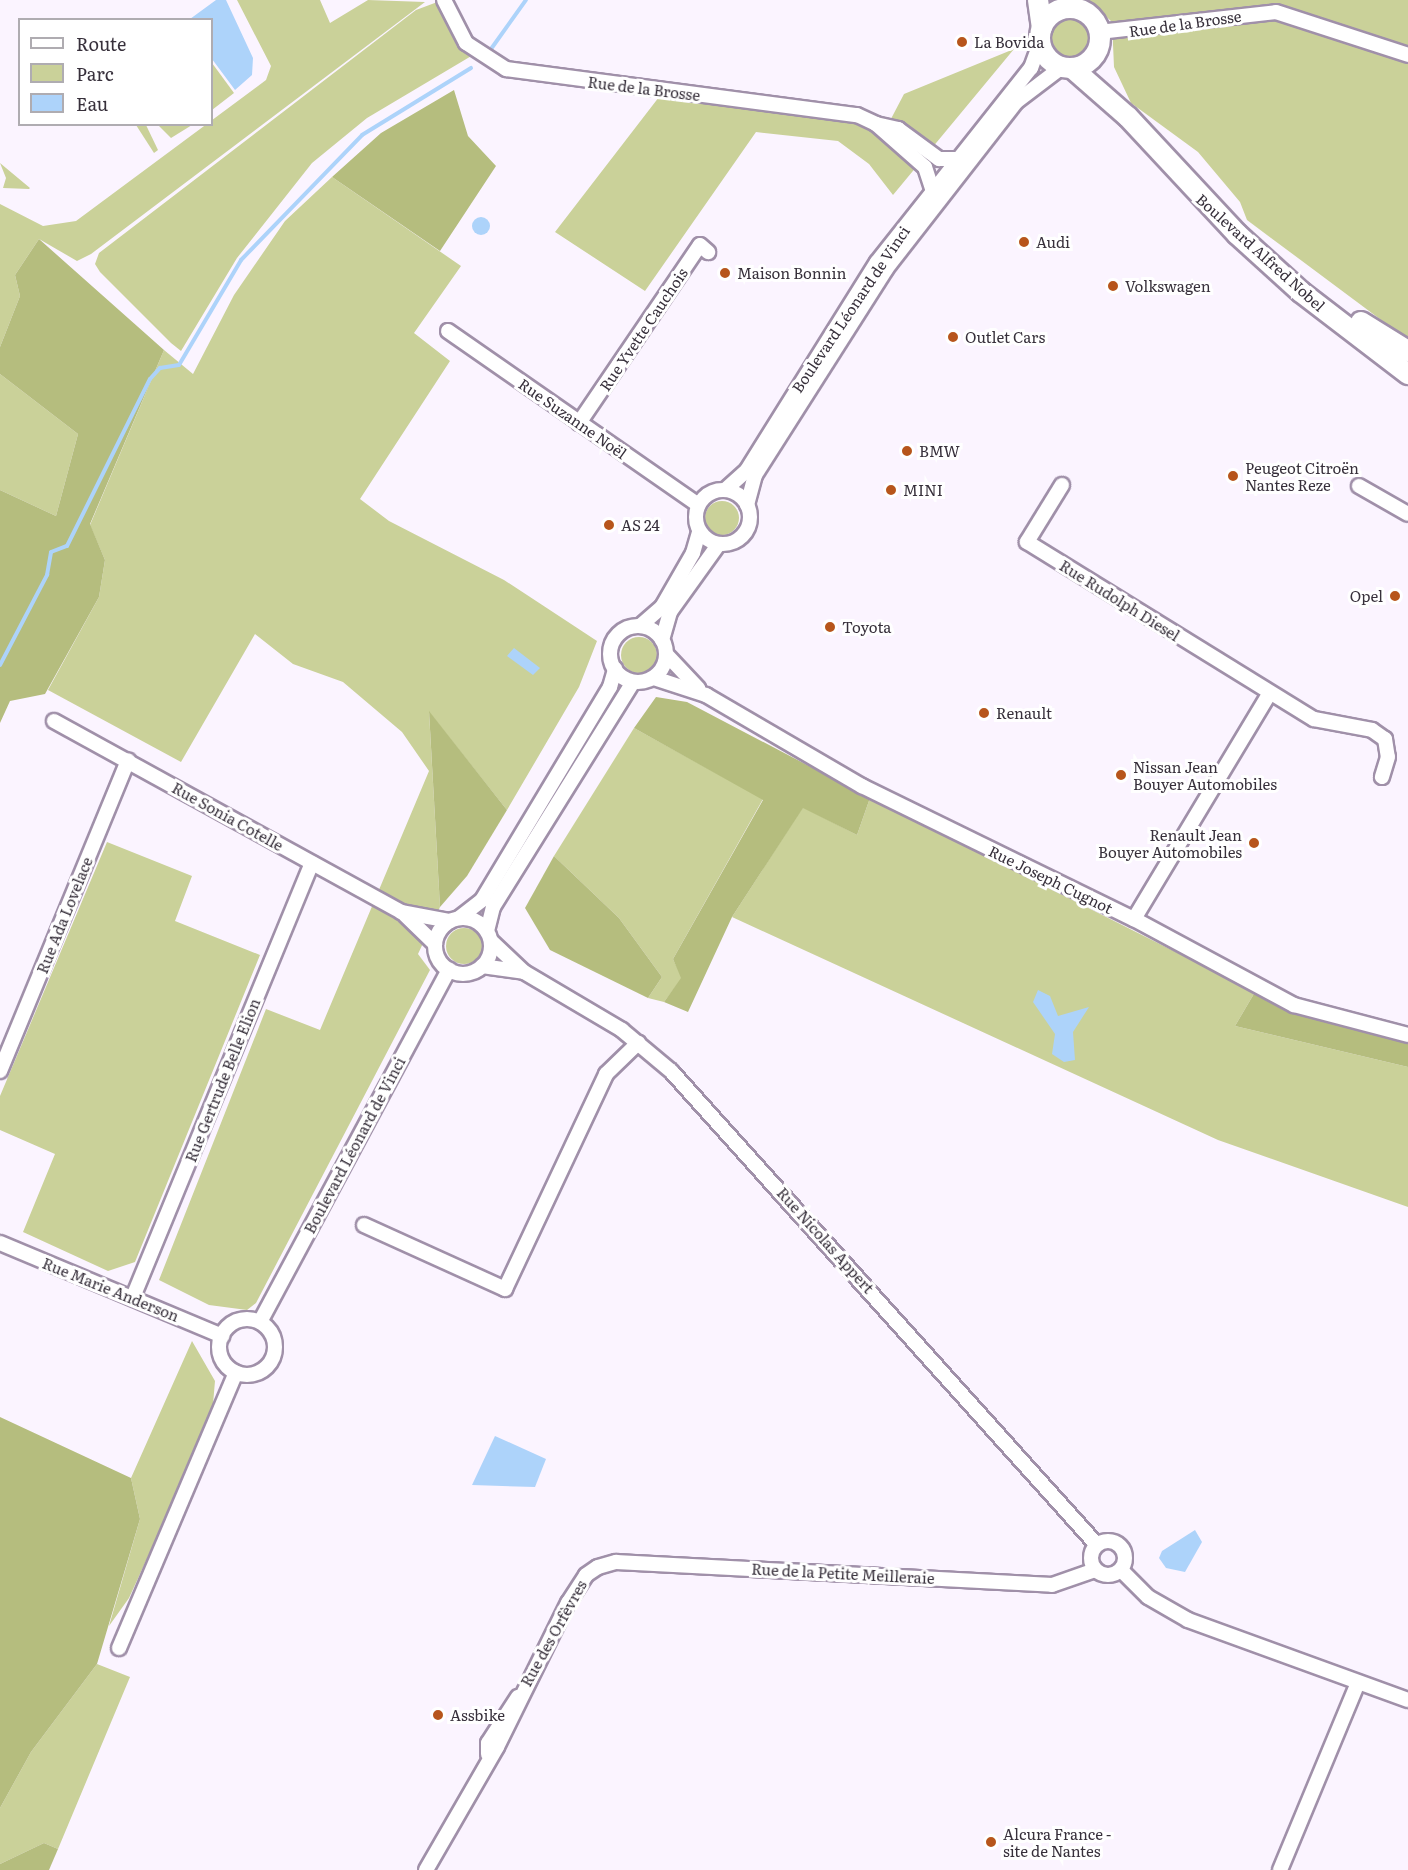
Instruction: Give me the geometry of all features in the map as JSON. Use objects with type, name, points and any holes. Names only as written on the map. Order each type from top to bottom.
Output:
[{"type":"main road","points":[[1038,0],[1041,36],[1048,58],[1067,68],[1095,54],[1099,32],[1089,15],[1065,4],[1053,13],[1041,36]]},
{"type":"main road","name":"Boulevard Alfred Nobel","points":[[1095,54],[1128,117]]},
{"type":"main road","name":"Boulevard Alfred Nobel","points":[[1067,68],[1128,117],[1237,234],[1301,292],[1408,374]]},
{"type":"main road","points":[[1237,234],[1408,351]]},
{"type":"main road","name":"Boulevard Alfred Nobel","points":[[1283,267],[1338,313],[1408,359]]},
{"type":"street","name":"Rue de la Brosse","points":[[444,0],[466,43],[506,69],[820,108],[898,129],[939,159],[956,159]]},
{"type":"street","name":"Rue de la Brosse","points":[[1099,32],[1276,12],[1408,54]]},
{"type":"street","name":"Boulevard Léonard de Vinci","points":[[725,490],[747,470],[877,262],[932,189],[1030,68],[1041,36]]},
{"type":"street","name":"Boulevard Léonard de Vinci","points":[[747,504],[755,475],[886,269],[1016,102],[1067,68]]},
{"type":"street","name":"Rue de la Brosse","points":[[876,124],[925,167],[932,189]]},
{"type":"street","name":"Rue Yvette Cauchois","points":[[579,423],[700,245],[708,252]]},
{"type":"street","name":"Rue Suzanne Noël","points":[[448,330],[698,505]]},
{"type":"street","name":"Rue Rudolph Diesel","points":[[1062,485],[1027,542],[1314,719],[1372,730],[1385,739],[1388,757],[1382,777]]},
{"type":"street","points":[[1359,486],[1408,514]]},
{"type":"street","points":[[725,490],[747,504],[745,534],[718,545],[670,612],[662,640],[666,654],[654,678],[633,682],[615,669],[611,658],[616,638],[640,626],[662,607],[693,553],[699,532],[698,505],[709,494],[725,490]]},
{"type":"street","points":[[699,532],[718,545]]},
{"type":"street","points":[[640,626],[662,640]]},
{"type":"street","name":"Rue Joseph Cugnot","points":[[666,654],[706,695]]},
{"type":"street","points":[[435,944],[455,919],[482,900],[610,687],[615,669]]},
{"type":"street","name":"Rue Joseph Cugnot","points":[[654,678],[706,695],[862,786],[1134,919],[1294,1005],[1408,1035]]},
{"type":"street","points":[[482,966],[493,907],[633,682]]},
{"type":"street","points":[[1134,919],[1270,693]]},
{"type":"street","name":"Rue Sonia Cotelle","points":[[54,721],[401,912]]},
{"type":"street","name":"Rue Ada Lovelace","points":[[0,1071],[128,760]]},
{"type":"street","name":"Rue Gertrude Belle Elion","points":[[133,1297],[312,863]]},
{"type":"street","points":[[401,912],[475,920],[524,972]]},
{"type":"street","points":[[401,912],[435,944],[449,970],[466,973],[482,966],[524,972]]},
{"type":"street","name":"Boulevard Léonard de Vinci","points":[[260,1322],[449,970]]},
{"type":"street","name":"Rue Nicolas Appert","points":[[524,972],[638,1043],[671,1071],[814,1225],[1097,1545]]},
{"type":"street","points":[[363,1225],[505,1289],[606,1074],[638,1043]]},
{"type":"street","name":"Rue Marie Anderson","points":[[0,1243],[222,1336]]},
{"type":"street","points":[[235,1322],[260,1322],[275,1340],[271,1363],[260,1373],[236,1373],[221,1357],[222,1336],[235,1322]]},
{"type":"street","points":[[119,1648],[236,1373]]},
{"type":"street","points":[[1121,1570],[1108,1576],[1095,1570],[1090,1560],[1097,1545],[1108,1541],[1122,1548],[1121,1570],[1148,1597],[1188,1620],[1408,1700]]},
{"type":"street","name":"Rue de la Petite Meilleraie","points":[[591,1571],[616,1562],[1052,1585],[1095,1570]]},
{"type":"street","name":"Rue des Orfèvres","points":[[426,1870],[488,1754],[501,1717],[518,1697],[591,1571]]},
{"type":"street","points":[[1280,1870],[1358,1683]]},
{"type":"green space","points":[[237,0],[320,0],[330,23],[368,0],[425,2],[91,254],[77,261],[39,239],[15,275],[20,296],[0,347],[0,204],[43,226],[76,221],[204,126],[213,126],[213,119],[266,80],[271,66]]},
{"type":"green space","points":[[1088,0],[1408,0],[1408,340],[1247,220],[1240,202],[1198,152],[1131,103],[1114,67],[1112,22]]},
{"type":"green space","points":[[440,1],[473,55],[367,118],[312,163],[237,258],[181,351],[100,272],[95,264],[99,253],[416,10]]},
{"type":"green space","points":[[1070,17],[1078,18],[1084,23],[1089,29],[1089,45],[1084,51],[1078,56],[1070,57],[1062,56],[1056,51],[1051,45],[1050,37],[1051,29],[1056,23],[1062,18]]},
{"type":"green space","points":[[1014,49],[893,195],[869,164],[838,141],[756,132],[645,291],[555,232],[659,97],[837,116],[882,136],[904,94]]},
{"type":"green space","points":[[213,64],[234,93],[213,109]]},
{"type":"green space","points":[[454,90],[468,136],[496,166],[440,251],[332,177],[381,133]]},
{"type":"green space","points":[[137,126],[146,126],[158,150],[154,153]]},
{"type":"green space","points":[[159,126],[190,126],[171,138]]},
{"type":"green space","points":[[0,163],[30,188],[3,188],[6,178]]},
{"type":"green space","points":[[332,177],[461,266],[414,333],[450,361],[360,499],[389,521],[504,580],[597,641],[579,687],[507,810],[429,712],[440,907],[418,954],[430,970],[256,1303],[247,1310],[209,1305],[159,1280],[266,1009],[320,1030],[429,771],[402,732],[343,682],[293,664],[255,634],[181,762],[48,690],[99,597],[105,560],[90,525],[164,350],[193,374],[234,295],[285,221]]},
{"type":"green space","points":[[39,239],[164,350],[90,524],[105,560],[99,597],[45,694],[10,701],[0,723],[0,490],[56,516],[78,434],[0,374],[0,347],[20,296],[15,275]]},
{"type":"green space","points":[[0,374],[78,434],[56,516],[0,490]]},
{"type":"green space","points":[[722,501],[734,506],[739,518],[734,530],[722,535],[710,530],[705,518],[710,506]]},
{"type":"green space","points":[[639,637],[651,643],[657,655],[651,667],[639,673],[627,667],[621,655],[627,643]]},
{"type":"green space","points":[[656,697],[687,702],[870,798],[857,835],[803,808],[732,917],[688,1012],[664,1002],[681,978],[673,959],[763,800],[634,728]]},
{"type":"green space","points":[[429,711],[507,810],[467,876],[440,907]]},
{"type":"green space","points":[[634,728],[763,799],[673,959],[682,978],[664,1002],[648,998],[662,977],[619,918],[554,856]]},
{"type":"green space","points":[[870,798],[1255,992],[1235,1026],[1408,1067],[1408,1207],[1218,1140],[732,917],[803,807],[857,835]]},
{"type":"green space","points":[[107,842],[192,876],[175,921],[260,955],[135,1262],[108,1271],[23,1232],[55,1154],[0,1130],[0,1096]]},
{"type":"green space","points":[[554,856],[619,918],[662,977],[648,998],[550,950],[525,908]]},
{"type":"green space","points":[[464,928],[477,933],[482,946],[477,959],[464,964],[451,959],[446,946],[451,933]]},
{"type":"green space","points":[[1255,992],[1287,1009],[1408,1043],[1408,1067],[1235,1026]]},
{"type":"green space","points":[[192,1341],[215,1381],[212,1416],[129,1598],[109,1626],[140,1519],[131,1478]]},
{"type":"green space","points":[[0,1417],[131,1478],[140,1519],[97,1664],[31,1752],[0,1808]]},
{"type":"green space","points":[[97,1664],[130,1677],[58,1849],[44,1843],[0,1864],[0,1808],[31,1752]]},
{"type":"green space","points":[[44,1843],[58,1849],[49,1870],[0,1870],[0,1864]]},
{"type":"water","points":[[216,0],[226,0],[253,58],[252,75],[235,90],[213,60],[213,18],[191,18]]},
{"type":"water","points":[[481,217],[487,220],[490,226],[487,232],[481,235],[475,232],[472,226],[475,220]]},
{"type":"water","points":[[514,648],[540,668],[533,675],[507,656]]},
{"type":"water","points":[[1038,990],[1050,996],[1058,1016],[1089,1007],[1073,1032],[1075,1060],[1064,1062],[1052,1054],[1055,1034],[1033,1002]]},
{"type":"water","points":[[495,1436],[546,1459],[535,1487],[472,1485]]},
{"type":"water","points":[[1195,1530],[1202,1542],[1185,1572],[1166,1568],[1159,1558],[1162,1551]]},
{"type":"waterway","points":[[491,49],[526,0]]},
{"type":"waterway","points":[[0,665],[47,575],[51,552],[67,546],[150,379],[160,368],[179,365],[241,260],[362,135],[471,68]]},
{"type":"place","name":"La Bovida","points":[[962,42]]},
{"type":"place","name":"Audi","points":[[1024,242]]},
{"type":"place","name":"Maison Bonnin","points":[[725,273]]},
{"type":"place","name":"Volkswagen","points":[[1113,286]]},
{"type":"place","name":"Outlet Cars","points":[[953,337]]},
{"type":"place","name":"BMW","points":[[907,451]]},
{"type":"place","name":"Peugeot Citroën Nantes Reze","points":[[1233,476]]},
{"type":"place","name":"MINI","points":[[891,490]]},
{"type":"place","name":"AS 24","points":[[609,525]]},
{"type":"place","name":"Opel","points":[[1395,596]]},
{"type":"place","name":"Toyota","points":[[830,627]]},
{"type":"place","name":"Renault","points":[[984,713]]},
{"type":"place","name":"Nissan Jean Bouyer Automobiles","points":[[1121,775]]},
{"type":"place","name":"Renault Jean Bouyer Automobiles","points":[[1254,843]]},
{"type":"place","name":"Assbike","points":[[438,1715]]},
{"type":"place","name":"Alcura France - site de Nantes","points":[[991,1842]]}]
